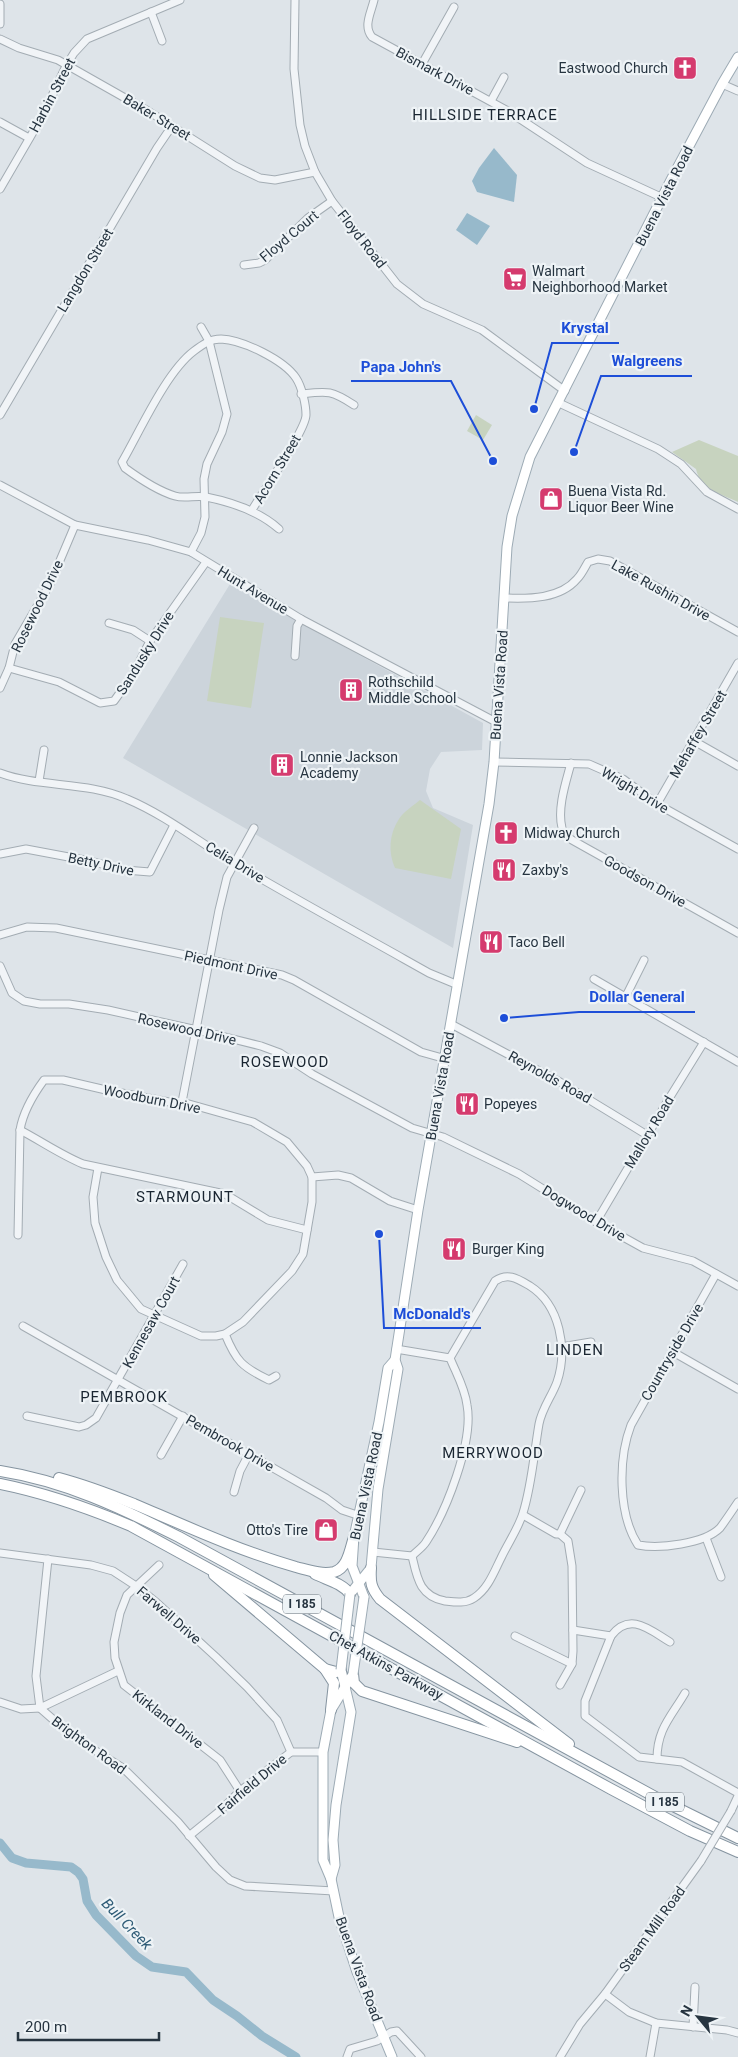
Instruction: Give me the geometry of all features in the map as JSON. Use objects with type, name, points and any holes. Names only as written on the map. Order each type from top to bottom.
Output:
[{"type":"highway","points":[[0,1467],[52,1476],[89,1486],[221,1542],[334,1582],[346,1589],[350,1594]]},
{"type":"highway","name":"Chet Atkins Parkway","points":[[0,1471],[51,1482],[89,1494],[127,1511],[179,1537],[659,1799],[738,1838]]},
{"type":"highway","name":"Chet Atkins Parkway","points":[[0,1484],[25,1489],[91,1510],[131,1526],[690,1831],[738,1852]]},
{"type":"highway","points":[[309,1572],[334,1572],[340,1568],[346,1562],[354,1537]]},
{"type":"highway","points":[[191,1558],[286,1634],[325,1668],[334,1683],[331,1710]]},
{"type":"highway","points":[[371,1568],[370,1580],[372,1589],[380,1599],[593,1763]]},
{"type":"highway","points":[[325,1668],[336,1672],[341,1670]]},
{"type":"highway","points":[[353,1674],[354,1683],[362,1691],[519,1743],[595,1779]]},
{"type":"main road","name":"Buena Vista Road","points":[[371,1568],[378,1490],[398,1369],[395,1360],[396,1349],[418,1210],[446,1059],[450,1024],[489,804],[494,762],[507,548],[512,516],[530,457],[722,84],[738,57]]},
{"type":"main road","name":"Buena Vista Road","points":[[392,2057],[351,1955],[339,1917],[334,1891],[322,1860],[323,1752],[331,1710],[353,1674],[364,1597],[352,1566],[354,1537],[380,1419],[388,1368],[395,1360]]},
{"type":"main road","points":[[350,1594],[371,1568]]},
{"type":"main road","name":"Buena Vista Road","points":[[330,1880],[335,1865],[333,1840],[336,1805],[351,1712],[341,1670],[350,1594]]},
{"type":"street","name":"Harbin Street","points":[[0,189],[56,90],[66,66],[74,53],[87,40],[180,0]]},
{"type":"street","name":"Floyd Road","points":[[295,0],[294,69],[300,125],[305,146],[315,172],[332,201],[397,284],[423,304],[482,330],[564,391]]},
{"type":"street","name":"Bismark Drive","points":[[374,0],[367,26],[368,32],[372,37],[526,122],[587,163],[663,198]]},
{"type":"street","points":[[0,24],[1,3]]},
{"type":"street","points":[[422,64],[454,6]]},
{"type":"street","points":[[151,12],[162,41]]},
{"type":"street","name":"Baker Street","points":[[0,39],[19,48],[46,55],[84,74],[236,166],[260,178],[275,180],[315,172]]},
{"type":"street","points":[[491,102],[504,77]]},
{"type":"street","points":[[722,84],[738,92]]},
{"type":"street","points":[[0,122],[29,138]]},
{"type":"street","name":"Langdon Street","points":[[0,416],[126,200],[172,126]]},
{"type":"street","name":"Floyd Court","points":[[244,265],[260,263],[265,260],[308,218],[332,201]]},
{"type":"street","points":[[191,552],[203,525],[206,497],[204,479],[207,464],[222,432],[227,414],[209,341],[201,327]]},
{"type":"street","name":"Acorn Street","points":[[209,341],[220,339],[233,341],[268,356],[288,368],[297,380],[302,394],[306,416],[300,432],[252,510]]},
{"type":"street","points":[[209,341],[192,352],[178,366],[122,462],[125,468],[166,493],[178,497],[206,497],[252,510],[280,529]]},
{"type":"street","points":[[302,394],[323,391],[336,394],[354,405]]},
{"type":"street","points":[[558,403],[658,450],[681,464],[707,492],[738,509]]},
{"type":"street","name":"Hunt Avenue","points":[[0,485],[75,525],[148,540],[191,552],[301,619],[496,722]]},
{"type":"street","name":"Rosewood Drive","points":[[0,688],[9,668],[15,644],[50,584],[75,525]]},
{"type":"street","name":"Lake Rushin Drive","points":[[505,598],[535,597],[562,590],[577,579],[588,562],[598,559],[610,561],[738,632]]},
{"type":"street","name":"Sandusky Drive","points":[[9,668],[59,682],[100,703],[114,701],[132,676],[150,641],[206,562]]},
{"type":"street","points":[[295,656],[297,626],[301,619]]},
{"type":"street","points":[[110,623],[133,630],[150,641]]},
{"type":"street","name":"Mehaffey Street","points":[[658,804],[738,663]]},
{"type":"street","points":[[730,677],[738,681]]},
{"type":"street","points":[[694,741],[738,766]]},
{"type":"street","points":[[39,781],[44,750]]},
{"type":"street","name":"Wright Drive","points":[[494,762],[589,764],[604,769],[623,779],[658,804],[738,849]]},
{"type":"street","name":"Goodson Drive","points":[[571,763],[564,792],[561,815],[562,830],[572,840],[738,933]]},
{"type":"street","name":"Celia Drive","points":[[0,773],[106,792],[127,799],[174,825],[234,863],[421,968],[458,985]]},
{"type":"street","name":"Betty Drive","points":[[0,854],[26,849],[90,861],[125,870],[150,872],[174,825]]},
{"type":"street","points":[[182,1102],[225,886],[234,863],[254,828]]},
{"type":"street","name":"Piedmont Drive","points":[[0,934],[27,927],[56,928],[282,976],[294,980],[421,1052],[446,1059]]},
{"type":"street","points":[[625,998],[644,960]]},
{"type":"street","name":"Rosewood Drive","points":[[0,966],[12,993],[24,1001],[40,1004],[77,1005],[197,1030],[261,1046],[280,1053],[312,1074],[387,1115],[412,1128],[432,1135]]},
{"type":"street","points":[[594,979],[738,1062]]},
{"type":"street","name":"Reynolds Road","points":[[450,1024],[560,1082],[647,1135]]},
{"type":"street","name":"Mallory Road","points":[[596,1222],[704,1042]]},
{"type":"street","name":"Woodburn Drive","points":[[18,1235],[20,1130],[22,1119],[44,1080],[63,1080],[106,1090],[182,1102],[253,1122],[287,1142],[307,1166],[312,1177]]},
{"type":"street","points":[[20,1130],[41,1141],[62,1156],[98,1168],[225,1194],[268,1220],[307,1230]]},
{"type":"street","name":"Dogwood Drive","points":[[432,1135],[443,1137],[518,1174],[596,1222],[643,1248],[693,1261],[738,1286]]},
{"type":"street","points":[[98,1168],[93,1197],[95,1223],[106,1257],[118,1280],[142,1310],[201,1336],[225,1334],[243,1322],[292,1271],[303,1254],[312,1202],[312,1177],[338,1176],[351,1178],[390,1201],[418,1210]]},
{"type":"street","name":"Kennesaw Court","points":[[27,1416],[78,1427],[86,1425],[96,1418],[183,1264]]},
{"type":"street","name":"Countryside Drive","points":[[706,1538],[674,1545],[649,1547],[638,1545],[630,1533],[622,1475],[625,1440],[629,1430],[641,1405],[716,1274]]},
{"type":"street","points":[[412,1556],[417,1581],[427,1594],[441,1600],[466,1602],[475,1598],[489,1583],[523,1515],[540,1423],[560,1371],[561,1347],[558,1322],[545,1299],[534,1289],[512,1277],[502,1276],[495,1281],[450,1358]]},
{"type":"street","name":"Pembrook Drive","points":[[22,1326],[326,1498],[342,1510],[360,1516]]},
{"type":"street","points":[[225,1334],[234,1355],[240,1362],[269,1380],[276,1376]]},
{"type":"street","points":[[561,1347],[591,1342]]},
{"type":"street","points":[[396,1349],[450,1358]]},
{"type":"street","points":[[673,1352],[738,1389]]},
{"type":"street","points":[[373,1552],[412,1556],[425,1544],[446,1503],[458,1473],[466,1434],[468,1405],[450,1358]]},
{"type":"street","points":[[161,1455],[183,1416]]},
{"type":"street","points":[[234,1492],[240,1470],[249,1454]]},
{"type":"street","points":[[560,1534],[581,1490]]},
{"type":"street","points":[[721,1577],[706,1538],[719,1528],[738,1502]]},
{"type":"street","points":[[523,1515],[556,1534],[560,1534],[568,1541],[571,1558],[572,1664],[560,1685]]},
{"type":"street","points":[[728,1515],[738,1517]]},
{"type":"street","name":"Farwell Drive","points":[[0,1553],[91,1565],[113,1571],[136,1586],[210,1651],[253,1694],[277,1720],[291,1752]]},
{"type":"street","name":"Brighton Road","points":[[48,1559],[36,1676],[40,1708],[72,1736],[123,1768],[178,1822],[216,1867],[230,1880],[245,1886],[334,1891]]},
{"type":"street","name":"Kirkland Drive","points":[[159,1565],[127,1595],[116,1628],[114,1642],[118,1671],[124,1685],[220,1760],[240,1791]]},
{"type":"street","points":[[670,1642],[637,1623],[617,1627],[611,1636],[584,1701],[585,1716],[639,1757],[682,1762],[738,1794]]},
{"type":"street","points":[[573,1630],[611,1636]]},
{"type":"street","points":[[515,1636],[572,1664]]},
{"type":"street","points":[[0,1702],[21,1709],[40,1708],[118,1671]]},
{"type":"street","points":[[657,1759],[657,1744],[660,1734],[685,1693]]},
{"type":"street","name":"Fairfield Drive","points":[[189,1836],[221,1810],[240,1791],[291,1752],[323,1752]]},
{"type":"street","name":"Steam Mill Road","points":[[560,2057],[580,2024],[605,1994],[701,1861],[731,1811],[738,1794]]},
{"type":"street","points":[[693,2027],[695,1987]]},
{"type":"street","points":[[605,1994],[629,2012],[656,2023],[727,2030],[738,2033]]},
{"type":"street","points":[[650,2057],[656,2023]]},
{"type":"street","points":[[346,2057],[350,2049],[376,2041],[391,2032],[397,2031],[421,2057]]},
{"type":"shaded area","points":[[230,584],[483,723],[482,750],[441,752],[430,769],[426,791],[433,808],[473,825],[453,948],[123,758]]},
{"type":"green space","points":[[476,415],[492,425],[483,440],[467,431]]},
{"type":"green space","points":[[699,440],[738,456],[738,502],[712,490],[698,476],[696,469],[672,452]]},
{"type":"green space","points":[[220,617],[264,623],[251,708],[207,701]]},
{"type":"green space","points":[[420,800],[461,829],[451,879],[395,868],[391,856],[391,837],[393,831],[401,816]]},
{"type":"water","points":[[494,148],[517,175],[514,202],[477,192],[472,181]]},
{"type":"water","points":[[467,213],[490,226],[477,245],[456,230]]},
{"type":"waterway","name":"Bull Creek","points":[[0,1843],[12,1858],[26,1863],[71,1867],[78,1872],[83,1879],[87,1901],[96,1915],[136,1956],[152,1967],[186,1972],[213,2000],[262,2036],[296,2057]]},
{"type":"place","name":"Eastwood Church","points":[[685,68]]},
{"type":"place","name":"Walmart Neighborhood Market","points":[[515,279]]},
{"type":"place","name":"Krystal","points":[[534,409]]},
{"type":"place","name":"Walgreens","points":[[574,452]]},
{"type":"place","name":"Papa John's","points":[[493,461]]},
{"type":"place","name":"Buena Vista Rd. Liquor Beer Wine","points":[[551,499]]},
{"type":"place","name":"Rothschild Middle School","points":[[351,690]]},
{"type":"place","name":"Lonnie Jackson Academy","points":[[282,765]]},
{"type":"place","name":"Midway Church","points":[[506,833]]},
{"type":"place","name":"Zaxby's","points":[[504,870]]},
{"type":"place","name":"Taco Bell","points":[[491,942]]},
{"type":"place","name":"Dollar General","points":[[504,1018]]},
{"type":"place","name":"Popeyes","points":[[467,1104]]},
{"type":"place","name":"McDonald's","points":[[379,1234]]},
{"type":"place","name":"Burger King","points":[[454,1249]]},
{"type":"place","name":"Otto's Tire","points":[[326,1530]]},
{"type":"district","name":"HILLSIDE TERRACE","points":[[485,115]]},
{"type":"district","name":"ROSEWOOD","points":[[285,1062]]},
{"type":"district","name":"STARMOUNT","points":[[185,1197]]},
{"type":"district","name":"LINDEN","points":[[575,1350]]},
{"type":"district","name":"PEMBROOK","points":[[124,1397]]},
{"type":"district","name":"MERRYWOOD","points":[[493,1453]]}]
